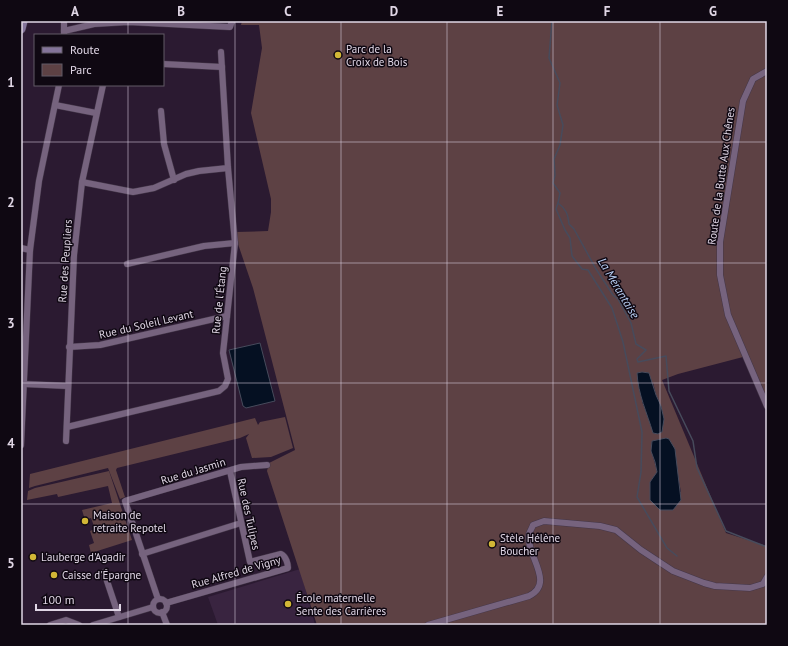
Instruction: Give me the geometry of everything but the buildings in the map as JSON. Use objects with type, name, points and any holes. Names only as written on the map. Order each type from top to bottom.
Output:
[{"type":"main road","points":[[21,29],[22,21]]},
{"type":"street","points":[[64,21],[64,33],[94,24],[128,22],[230,27],[232,21]]},
{"type":"street","name":"Rue de l'Étang","points":[[67,427],[219,391],[225,386],[228,378],[223,353],[236,243],[228,168],[221,52]]},
{"type":"street","points":[[164,64],[222,67]]},
{"type":"street","name":"Route de la Butte Aux Chênes","points":[[767,71],[753,79],[742,101],[720,242],[720,275],[728,315],[767,406]]},
{"type":"street","points":[[21,445],[24,384],[23,350],[30,250],[39,181],[59,86]]},
{"type":"street","name":"Rue des Peupliers","points":[[66,441],[73,258],[82,182],[103,86]]},
{"type":"street","points":[[55,105],[96,113]]},
{"type":"street","points":[[161,112],[164,144],[174,180]]},
{"type":"street","points":[[82,182],[133,192],[154,188],[199,171],[228,168]]},
{"type":"street","points":[[127,264],[204,246],[236,243]]},
{"type":"street","points":[[21,248],[30,250]]},
{"type":"street","name":"Rue du Soleil Levant","points":[[69,347],[100,345],[227,316]]},
{"type":"street","points":[[24,384],[68,386]]},
{"type":"street","name":"Rue du Jasmin","points":[[142,554],[125,501],[241,467],[267,465]]},
{"type":"street","name":"Rue des Tulipes","points":[[230,471],[250,562]]},
{"type":"street","points":[[428,625],[534,594],[539,590],[540,576],[530,546],[529,534],[533,525],[544,522],[600,526],[616,530],[641,550],[673,571],[715,586],[750,588],[763,584],[767,577]]},
{"type":"street","points":[[158,599],[142,554],[241,523]]},
{"type":"street","name":"Rue Alfred de Vigny","points":[[166,603],[286,569],[288,567],[284,556],[281,554],[250,562]]},
{"type":"street","points":[[104,572],[119,617]]},
{"type":"street","points":[[158,599],[163,600],[166,603],[166,608],[162,612]]},
{"type":"street","points":[[153,607],[154,602],[158,599]]},
{"type":"street","points":[[93,625],[153,607]]},
{"type":"street","points":[[153,607],[155,611],[162,612]]},
{"type":"street","points":[[162,612],[167,625]]},
{"type":"street","points":[[50,625],[66,620],[78,625]]},
{"type":"shaded area","points":[[300,569],[315,625],[218,625],[208,597]]},
{"type":"green space","points":[[242,21],[767,21],[767,402],[733,320],[743,357],[678,374],[662,380],[726,533],[767,546],[767,625],[317,625],[267,471],[269,463],[295,450],[253,288],[238,244],[236,232],[268,231],[271,212],[271,199],[251,113],[262,48],[259,25],[241,25]],"holes":[[[653,382],[656,395],[661,406],[653,433],[649,417],[642,402]],[[652,441],[656,441],[678,476],[681,492],[650,482],[657,472],[652,453]]]},
{"type":"green space","points":[[285,417],[293,448],[271,457],[252,458],[246,438],[249,434],[240,438],[117,468],[116,470],[125,497],[120,499],[108,468],[29,488],[30,474],[255,418],[258,425],[260,422]]},
{"type":"green space","points":[[109,471],[132,540],[91,553],[89,545],[94,543],[90,531],[95,529],[91,518],[85,520],[82,510],[112,503],[108,486],[58,497],[57,494],[27,500],[28,491],[35,488]]},
{"type":"water","points":[[260,343],[275,401],[246,408],[243,406],[229,350]]},
{"type":"water","points":[[637,373],[649,373],[661,406],[664,419],[662,432],[658,434],[653,433],[641,396]]},
{"type":"water","points":[[666,438],[669,439],[675,449],[681,500],[673,510],[660,510],[650,500],[650,482],[657,472],[651,451],[652,441]]},
{"type":"waterway","name":"La Mérantaise","points":[[552,21],[549,58],[560,83],[557,105],[563,125],[560,145],[554,159],[555,175],[553,183],[560,193],[558,203],[566,212],[569,224],[574,229],[596,269],[613,295],[618,299],[631,323],[636,344],[646,350],[637,359],[638,362],[666,356],[669,391],[693,441],[697,468],[726,531],[767,547]]},
{"type":"waterway","points":[[558,203],[556,209],[570,238],[572,256],[582,269],[588,270],[612,308],[623,342],[642,432],[641,472],[637,497],[667,548],[677,556]]},
{"type":"place","name":"Parc de la Croix de Bois","points":[[338,55]]},
{"type":"place","name":"Maison de retraite Repotel","points":[[85,521]]},
{"type":"place","name":"Stèle Hélène Boucher","points":[[492,544]]},
{"type":"place","name":"L'auberge d'Agadir","points":[[33,557]]},
{"type":"place","name":"Caisse d'Épargne","points":[[54,575]]},
{"type":"place","name":"École maternelle Sente des Carrières","points":[[288,604]]}]
